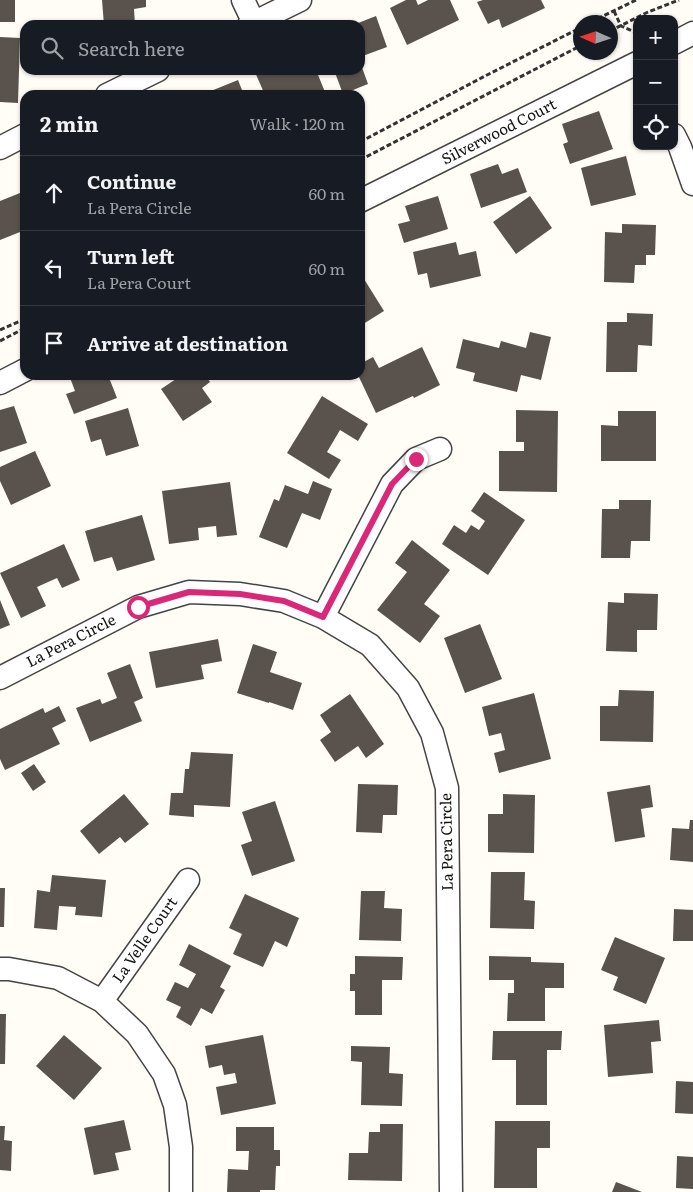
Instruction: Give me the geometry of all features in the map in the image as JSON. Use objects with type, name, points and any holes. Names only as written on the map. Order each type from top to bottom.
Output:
[{"type":"street","points":[[243,0],[250,20]]},
{"type":"street","points":[[260,20],[300,0]]},
{"type":"street","points":[[678,41],[693,33]]},
{"type":"street","name":"Silverwood Court","points":[[365,199],[633,65]]},
{"type":"street","points":[[117,90],[148,75]]},
{"type":"street","points":[[0,148],[20,138]]},
{"type":"street","points":[[678,143],[693,184]]},
{"type":"street","points":[[0,383],[20,373]]},
{"type":"street","points":[[323,617],[392,484],[416,459],[440,450]]},
{"type":"street","name":"La Pera Circle","points":[[0,678],[138,607],[189,592],[240,594],[284,601],[323,617],[370,645],[408,688],[432,733],[447,788],[451,1192]]},
{"type":"street","name":"La Velle Court","points":[[102,1001],[188,880]]},
{"type":"street","points":[[0,968],[9,968],[58,978],[102,1001],[137,1034],[164,1074],[174,1105],[181,1148],[181,1192]]},
{"type":"path","points":[[606,15],[636,0]]},
{"type":"path","points":[[618,27],[648,12],[678,0]]},
{"type":"path","points":[[614,11],[621,26],[633,31]]},
{"type":"path","points":[[365,139],[573,32]]},
{"type":"path","points":[[365,157],[573,50]]},
{"type":"path","points":[[0,330],[20,321]]},
{"type":"path","points":[[0,341],[20,331]]},
{"type":"building","points":[[0,0],[15,0],[15,22],[0,22]]},
{"type":"building","points":[[102,0],[146,0],[146,7],[134,9],[135,20],[104,20]]},
{"type":"building","points":[[406,0],[416,0],[418,5],[428,0],[450,0],[459,20],[407,45],[390,8]]},
{"type":"building","points":[[483,0],[541,0],[545,8],[502,28],[499,19],[488,24],[477,2]]},
{"type":"building","points":[[376,16],[387,47],[365,55],[365,20]]},
{"type":"building","points":[[0,37],[20,38],[18,103],[0,102]]},
{"type":"building","points":[[256,75],[318,75],[324,90],[263,90]]},
{"type":"building","points":[[336,75],[365,75],[368,84],[353,90],[342,90]]},
{"type":"building","points":[[238,80],[242,90],[213,90]]},
{"type":"building","points":[[599,111],[613,149],[570,164],[563,144],[568,142],[562,124]]},
{"type":"building","points":[[626,156],[636,195],[591,206],[581,168]]},
{"type":"building","points":[[498,164],[502,174],[518,168],[527,192],[481,208],[470,174]]},
{"type":"building","points":[[20,193],[20,232],[0,240],[0,201]]},
{"type":"building","points":[[438,196],[448,229],[404,243],[398,224],[410,221],[405,206]]},
{"type":"building","points":[[530,196],[552,228],[516,254],[493,222]]},
{"type":"building","points":[[622,224],[656,225],[655,255],[646,255],[646,265],[635,265],[634,283],[604,282],[605,232],[622,233]]},
{"type":"building","points":[[456,242],[459,255],[476,251],[481,276],[430,288],[427,273],[418,275],[413,252]]},
{"type":"building","points":[[365,281],[384,311],[365,323]]},
{"type":"building","points":[[627,313],[653,314],[652,346],[638,345],[637,372],[606,372],[607,322],[627,322]]},
{"type":"building","points":[[530,332],[551,337],[541,380],[521,375],[517,392],[473,381],[475,373],[456,368],[463,339],[499,348],[501,341],[526,348]]},
{"type":"building","points":[[422,347],[440,385],[376,413],[360,380],[365,380],[365,361],[373,357],[379,368]]},
{"type":"building","points":[[71,380],[110,380],[117,398],[74,414],[66,394],[75,391]]},
{"type":"building","points":[[174,380],[209,380],[210,382],[202,388],[212,402],[183,421],[161,389]]},
{"type":"building","points":[[322,396],[368,424],[358,441],[340,430],[327,452],[341,460],[329,479],[287,453]]},
{"type":"building","points":[[14,406],[27,443],[0,452],[0,410]]},
{"type":"building","points":[[128,408],[139,446],[106,456],[101,439],[91,442],[85,421]]},
{"type":"building","points":[[516,410],[558,411],[557,492],[499,491],[499,451],[524,451],[524,442],[516,442]]},
{"type":"building","points":[[618,411],[656,411],[656,461],[601,461],[601,425],[618,426]]},
{"type":"building","points":[[35,451],[51,486],[11,505],[0,481],[0,467]]},
{"type":"building","points":[[313,481],[332,489],[320,520],[302,513],[287,548],[259,537],[274,499],[279,501],[285,485],[308,494]]},
{"type":"building","points":[[230,482],[237,535],[217,537],[216,526],[198,528],[199,540],[169,544],[162,491]]},
{"type":"building","points":[[484,492],[525,520],[488,575],[442,544],[454,525],[466,533],[471,525],[479,530],[485,521],[471,511]]},
{"type":"building","points":[[619,500],[651,500],[650,541],[631,541],[630,558],[601,558],[602,509],[619,509]]},
{"type":"building","points":[[142,515],[155,560],[117,571],[112,557],[94,562],[85,531]]},
{"type":"building","points":[[412,540],[450,570],[424,604],[440,616],[420,643],[377,610],[407,572],[395,563]]},
{"type":"building","points":[[64,544],[80,580],[62,588],[57,578],[37,587],[46,606],[21,618],[0,573]]},
{"type":"building","points":[[624,593],[658,594],[657,630],[637,630],[637,652],[606,651],[608,602],[624,603]]},
{"type":"building","points":[[0,600],[10,625],[0,629]]},
{"type":"building","points":[[480,624],[502,679],[465,693],[444,638]]},
{"type":"building","points":[[218,639],[222,661],[201,665],[204,679],[156,688],[149,652]]},
{"type":"building","points":[[253,644],[277,652],[270,672],[302,683],[293,710],[237,693]]},
{"type":"building","points":[[130,664],[143,698],[134,702],[142,721],[90,742],[76,708],[100,699],[102,704],[117,698],[107,673]]},
{"type":"building","points":[[619,690],[654,691],[653,742],[600,741],[600,706],[618,706]]},
{"type":"building","points":[[534,693],[551,759],[499,773],[494,753],[505,750],[501,733],[489,736],[482,707]]},
{"type":"building","points":[[350,694],[384,744],[366,758],[358,746],[335,762],[320,740],[331,732],[320,715]]},
{"type":"building","points":[[59,706],[66,721],[52,728],[60,744],[5,770],[0,759],[0,729],[43,708],[45,713]]},
{"type":"building","points":[[191,752],[233,754],[230,807],[194,805],[194,817],[169,815],[171,793],[183,793],[185,769],[189,769]]},
{"type":"building","points":[[34,764],[46,782],[33,791],[21,773]]},
{"type":"building","points":[[358,784],[398,785],[397,815],[383,815],[382,833],[356,832]]},
{"type":"building","points":[[650,785],[653,807],[641,809],[645,837],[615,842],[607,792]]},
{"type":"building","points":[[124,794],[149,824],[125,843],[120,837],[99,854],[80,831]]},
{"type":"building","points":[[503,794],[535,795],[534,853],[488,852],[488,814],[503,814]]},
{"type":"building","points":[[275,801],[295,861],[252,876],[241,845],[252,841],[242,812]]},
{"type":"building","points":[[690,820],[693,820],[693,862],[670,860],[672,828],[689,829]]},
{"type":"building","points":[[491,872],[525,872],[524,900],[535,901],[534,929],[490,928]]},
{"type":"building","points":[[52,875],[106,880],[102,917],[75,915],[76,907],[59,906],[57,930],[34,928],[37,890],[50,892]]},
{"type":"building","points":[[0,888],[5,888],[4,927],[0,927]]},
{"type":"building","points":[[361,891],[385,891],[384,908],[402,909],[401,941],[359,940]]},
{"type":"building","points":[[245,894],[299,918],[287,947],[275,941],[263,967],[233,954],[242,934],[229,928]]},
{"type":"building","points":[[674,909],[693,910],[693,941],[673,941]]},
{"type":"building","points":[[615,937],[665,958],[646,1004],[613,990],[618,977],[601,970]]},
{"type":"building","points":[[189,944],[231,966],[220,987],[225,990],[212,1014],[201,1008],[191,1026],[176,1017],[181,1007],[166,1000],[175,982],[188,988],[196,974],[179,965]]},
{"type":"building","points":[[355,956],[403,957],[402,980],[382,980],[382,1015],[355,1015],[355,991],[350,991],[350,974],[355,974]]},
{"type":"building","points":[[489,956],[531,957],[531,962],[564,963],[564,988],[545,988],[545,1021],[507,1021],[508,993],[514,993],[514,980],[489,980]]},
{"type":"building","points":[[0,1014],[6,1014],[5,1064],[0,1064]]},
{"type":"building","points":[[659,1020],[661,1041],[651,1042],[653,1073],[608,1077],[604,1025]]},
{"type":"building","points":[[493,1031],[562,1031],[561,1050],[547,1050],[547,1105],[516,1105],[516,1060],[492,1060]]},
{"type":"building","points":[[64,1035],[102,1068],[74,1100],[36,1066]]},
{"type":"building","points":[[263,1035],[276,1104],[221,1115],[216,1087],[237,1083],[235,1073],[224,1075],[222,1065],[209,1068],[205,1046]]},
{"type":"building","points":[[351,1046],[390,1047],[389,1073],[403,1074],[402,1106],[361,1105],[362,1062],[351,1061]]},
{"type":"building","points":[[676,1081],[693,1082],[693,1114],[675,1113]]},
{"type":"building","points":[[124,1120],[131,1150],[115,1153],[119,1170],[94,1175],[84,1128]]},
{"type":"building","points":[[495,1121],[550,1121],[550,1148],[537,1148],[537,1188],[494,1188]]},
{"type":"building","points":[[380,1124],[403,1124],[402,1181],[348,1180],[349,1153],[368,1153],[369,1132],[380,1132]]},
{"type":"building","points":[[0,1126],[5,1126],[4,1140],[12,1141],[11,1171],[0,1170]]},
{"type":"building","points":[[236,1127],[274,1127],[274,1150],[280,1150],[280,1166],[276,1166],[275,1190],[227,1192],[228,1169],[248,1170],[249,1151],[236,1151]]},
{"type":"building","points":[[677,1156],[693,1157],[693,1189],[676,1188]]},
{"type":"building","points":[[616,1182],[642,1192],[612,1192]]},
{"type":"route","points":[[138,607],[189,592],[240,594],[284,601],[323,617],[392,484],[416,459]]}]
